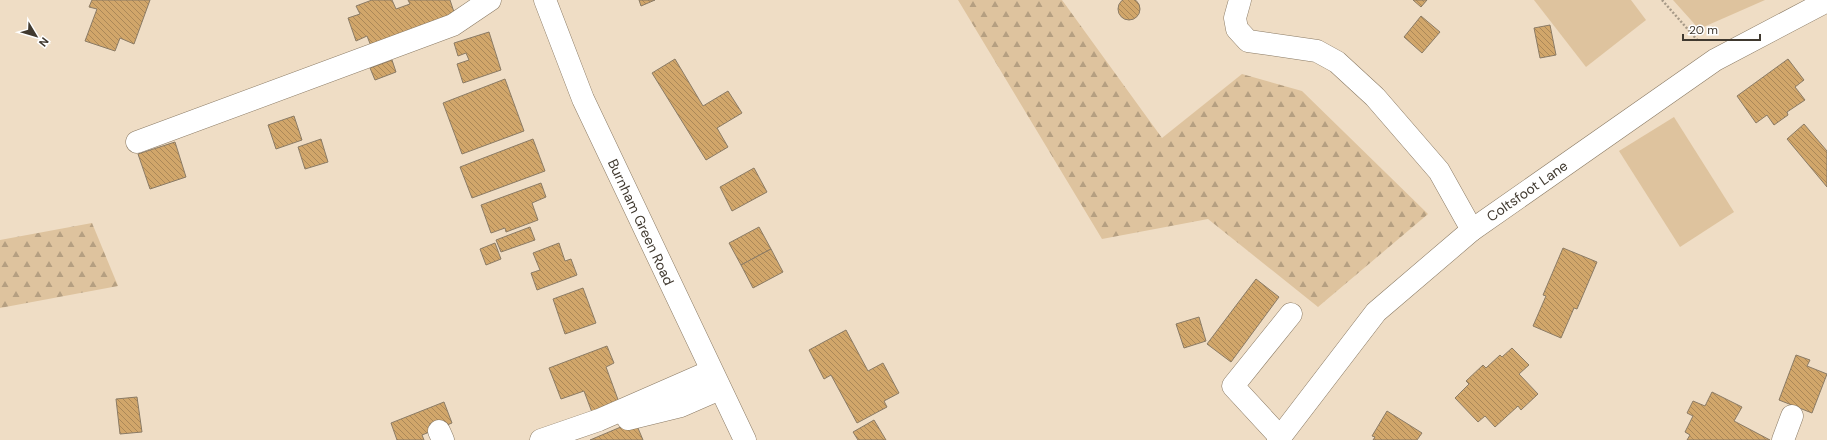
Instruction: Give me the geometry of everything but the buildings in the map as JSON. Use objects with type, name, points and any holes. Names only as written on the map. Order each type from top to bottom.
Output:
[{"type":"street","points":[[137,142],[453,25],[490,0]]},
{"type":"street","name":"Burnham Green Road","points":[[545,0],[584,99],[715,380],[745,440]]},
{"type":"street","points":[[1240,0],[1235,18],[1237,29],[1248,40],[1317,51],[1337,62],[1375,97],[1439,171],[1472,230]]},
{"type":"street","name":"Coltsfoot Lane","points":[[1279,439],[1376,312],[1472,230],[1715,60],[1827,1]]},
{"type":"street","points":[[1279,439],[1233,386],[1291,314]]},
{"type":"street","points":[[541,440],[715,380]]},
{"type":"street","points":[[571,440],[633,417],[680,406],[715,380]]},
{"type":"street","points":[[1783,440],[1792,416]]},
{"type":"path","points":[[1662,0],[1715,60]]},
{"type":"green space","points":[[958,0],[1062,0],[1162,138],[1242,74],[1302,91],[1428,214],[1318,307],[1208,219],[1102,239]]},
{"type":"green space","points":[[1534,0],[1631,0],[1646,20],[1586,67]]},
{"type":"green space","points":[[1673,0],[1765,0],[1699,29]]},
{"type":"green space","points":[[1674,117],[1734,212],[1680,247],[1619,151]]},
{"type":"green space","points":[[92,223],[118,286],[0,308],[0,240]]}]
